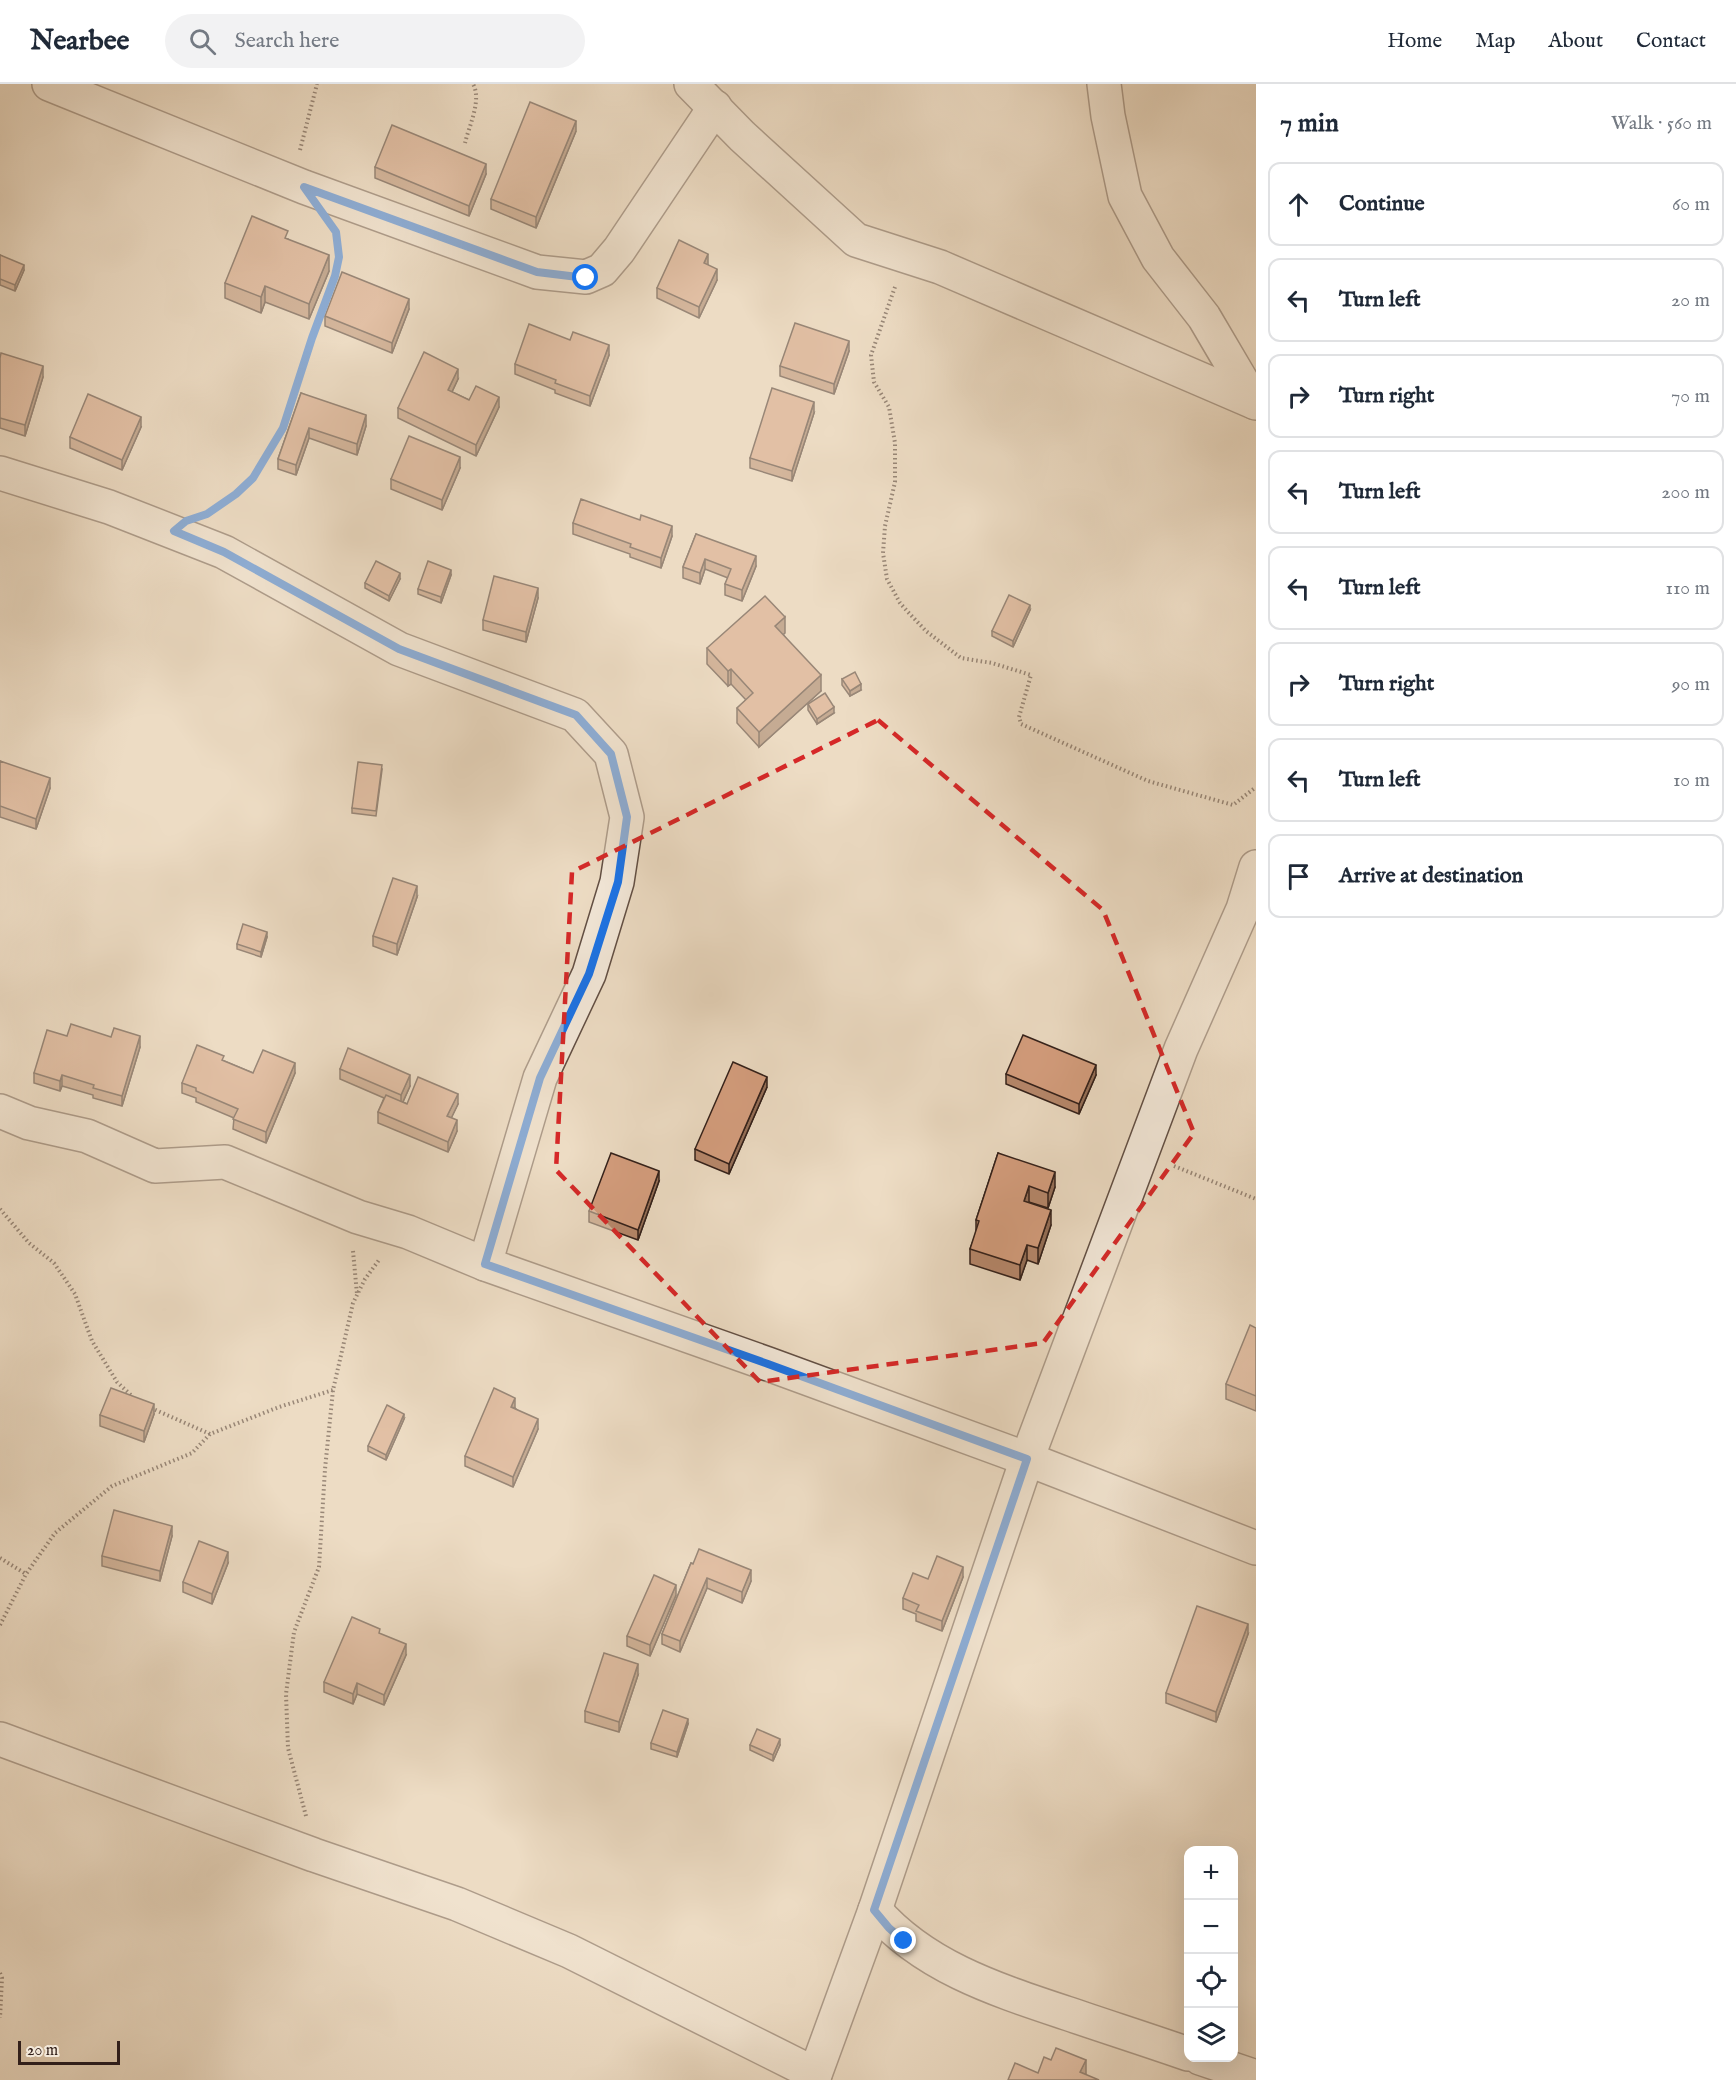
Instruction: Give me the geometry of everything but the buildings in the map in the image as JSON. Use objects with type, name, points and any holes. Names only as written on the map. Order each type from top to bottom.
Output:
[{"type":"street","points":[[49,84],[304,187],[537,272],[586,278],[602,270],[619,250],[715,107]]},
{"type":"street","points":[[691,84],[742,136],[856,240],[940,267],[1255,403]]},
{"type":"street","points":[[1104,84],[1107,116],[1125,196],[1158,258],[1204,316],[1255,403]]},
{"type":"street","points":[[0,473],[109,507],[224,552],[399,649],[576,715],[611,754],[627,817],[618,882],[589,974],[540,1078],[485,1264]]},
{"type":"street","points":[[0,1739],[314,1855],[457,1904],[569,1951],[814,2077],[874,1910],[1027,1459],[1181,1049],[1243,909],[1256,867]]},
{"type":"street","points":[[0,1111],[29,1123],[87,1136],[155,1166],[225,1162],[358,1217],[408,1232],[485,1264],[1027,1459],[1256,1548]]},
{"type":"street","points":[[874,1910],[904,1941],[990,1988],[1184,2053]]},
{"type":"street","points":[[1212,2062],[1256,2076]]},
{"type":"path","points":[[304,187],[299,146],[317,84]]},
{"type":"path","points":[[465,143],[476,102],[477,91],[473,84]]},
{"type":"path","points":[[174,531],[186,521],[207,514],[236,494],[253,478],[283,428],[335,276],[339,257],[336,232]]},
{"type":"path","points":[[906,256],[871,355],[874,382],[889,407],[895,443],[895,482],[885,526],[884,553],[887,579],[900,603],[926,631],[961,658],[992,663],[1031,675],[1019,717],[1021,724],[1148,781],[1233,805],[1256,787]]},
{"type":"path","points":[[1142,1153],[1256,1199]]},
{"type":"path","points":[[0,1209],[29,1243],[54,1263],[75,1294],[92,1341],[117,1382],[139,1403]]},
{"type":"path","points":[[314,1855],[288,1748],[286,1694],[294,1632],[319,1567],[333,1390],[353,1303],[365,1280],[382,1256],[408,1232]]},
{"type":"path","points":[[0,1625],[26,1574],[55,1533],[112,1486],[192,1453],[210,1434],[279,1407],[333,1390]]},
{"type":"path","points":[[149,1408],[210,1434]]},
{"type":"path","points":[[0,1558],[26,1574]]},
{"type":"path","points":[[0,1973],[2,1978],[0,2018]]},
{"type":"highlighted area","points":[[878,720],[1103,910],[1194,1133],[1043,1343],[760,1382],[556,1170],[572,872]]},
{"type":"route","points":[[586,278],[537,272],[304,187],[336,232],[339,257],[335,276],[283,428],[253,478],[236,494],[207,514],[186,521],[174,531],[224,552],[399,649],[576,715],[611,754],[627,817],[618,882],[589,974],[540,1078],[485,1264],[1027,1459],[874,1910],[904,1941]]}]
